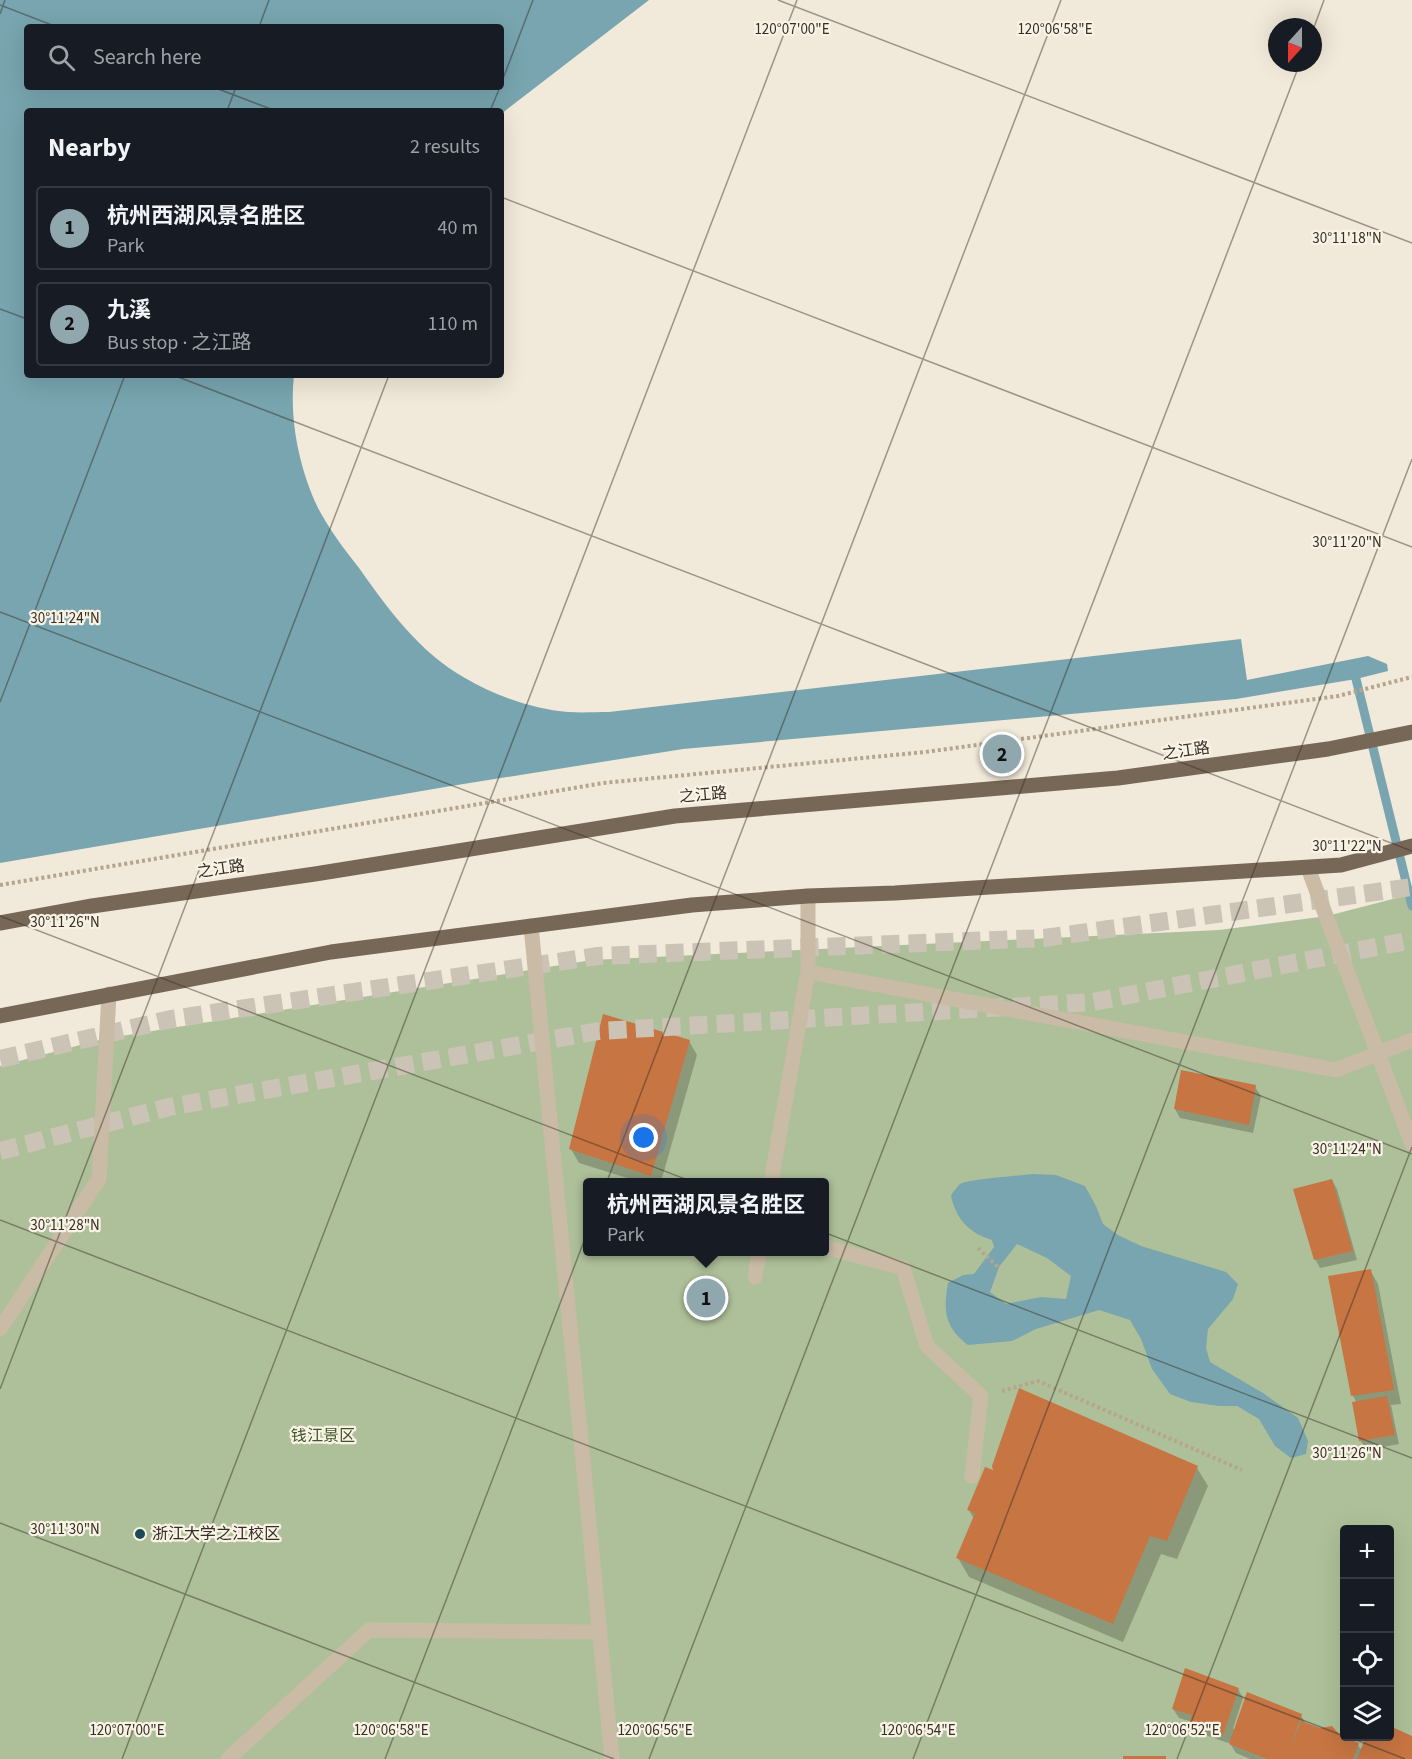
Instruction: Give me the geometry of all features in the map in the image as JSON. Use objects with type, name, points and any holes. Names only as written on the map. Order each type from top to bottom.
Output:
[{"type":"main road","name":"之江路","points":[[0,923],[92,906],[315,874],[675,816],[1118,778],[1351,745],[1412,732]]},
{"type":"main road","points":[[0,1016],[331,952],[692,905],[808,896],[1308,868],[1341,865],[1412,846]]},
{"type":"street","points":[[1308,868],[1412,1144]]},
{"type":"street","points":[[772,1178],[808,972],[808,896]]},
{"type":"street","points":[[531,926],[612,1759]]},
{"type":"street","points":[[808,972],[1336,1070],[1412,1040]]},
{"type":"street","points":[[0,1329],[99,1179],[109,994]]},
{"type":"street","points":[[829,1248],[903,1268],[927,1346],[981,1396],[972,1476]]},
{"type":"street","points":[[755,1277],[758,1256]]},
{"type":"street","points":[[228,1759],[369,1630],[600,1632]]},
{"type":"path","points":[[0,885],[603,783],[925,752],[1338,696],[1412,677]]},
{"type":"path","points":[[978,1248],[999,1267]]},
{"type":"path","points":[[981,1396],[1038,1381],[1242,1470]]},
{"type":"green space","name":"钱江景区","points":[[1412,894],[1412,1759],[0,1759],[0,1066],[103,1039],[592,960],[1219,930],[1327,916]]},
{"type":"water","points":[[0,0],[649,0],[504,112],[504,108],[24,108],[24,378],[294,378],[293,409],[297,443],[311,493],[327,524],[381,599],[419,643],[449,668],[489,690],[528,705],[555,710],[609,712],[1241,639],[1247,680],[1368,656],[1387,664],[1388,671],[1356,679],[1236,699],[683,749],[0,863]]},
{"type":"water","points":[[1032,1174],[1056,1175],[1085,1186],[1103,1224],[1118,1235],[1141,1246],[1226,1272],[1238,1284],[1233,1299],[1208,1329],[1206,1348],[1210,1362],[1263,1393],[1298,1418],[1308,1441],[1306,1454],[1291,1458],[1275,1446],[1259,1419],[1237,1406],[1191,1402],[1170,1394],[1152,1369],[1141,1339],[1130,1320],[1099,1310],[1036,1329],[1012,1341],[968,1345],[954,1332],[946,1311],[948,1283],[963,1275],[974,1274],[994,1247],[992,1240],[965,1224],[956,1212],[951,1196],[960,1184],[965,1182]],"holes":[[[1017,1244],[1047,1258],[1071,1276],[1066,1299],[1041,1297],[1006,1304],[990,1292],[999,1267]]]},
{"type":"building","points":[[603,1014],[690,1040],[651,1176],[569,1149]]},
{"type":"building","points":[[1181,1070],[1256,1085],[1249,1125],[1174,1109]]},
{"type":"building","points":[[1332,1179],[1353,1251],[1314,1260],[1293,1189]]},
{"type":"building","points":[[1371,1269],[1394,1390],[1351,1396],[1328,1276]]},
{"type":"building","points":[[1019,1388],[1198,1466],[1167,1541],[1150,1536],[1113,1624],[956,1558],[975,1513],[967,1510],[985,1467],[993,1470],[992,1466]]},
{"type":"building","points":[[1387,1396],[1395,1435],[1359,1441],[1352,1402]]},
{"type":"building","points":[[1185,1668],[1239,1688],[1223,1735],[1190,1723],[1192,1715],[1172,1709]]},
{"type":"building","points":[[1247,1692],[1302,1714],[1289,1751],[1301,1721],[1320,1728],[1332,1726],[1340,1735],[1340,1741],[1359,1743],[1353,1759],[1267,1759],[1229,1744]]},
{"type":"building","points":[[1394,1728],[1412,1736],[1412,1759],[1357,1759],[1364,1741],[1394,1741]]},
{"type":"building","points":[[1123,1756],[1166,1756],[1166,1759],[1123,1759]]},
{"type":"waterway","points":[[1356,679],[1412,906]]},
{"type":"tunnel","points":[[0,1059],[171,1019],[598,956],[1044,938],[1412,887]]},
{"type":"tunnel","points":[[0,1151],[169,1107],[599,1031],[1093,1002],[1412,940]]},
{"type":"place","name":"九溪","points":[[1002,754]]},
{"type":"place","name":"杭州西湖风景名胜区","points":[[706,1298]]},
{"type":"place","name":"浙江大学之江校区","points":[[140,1534]]}]
